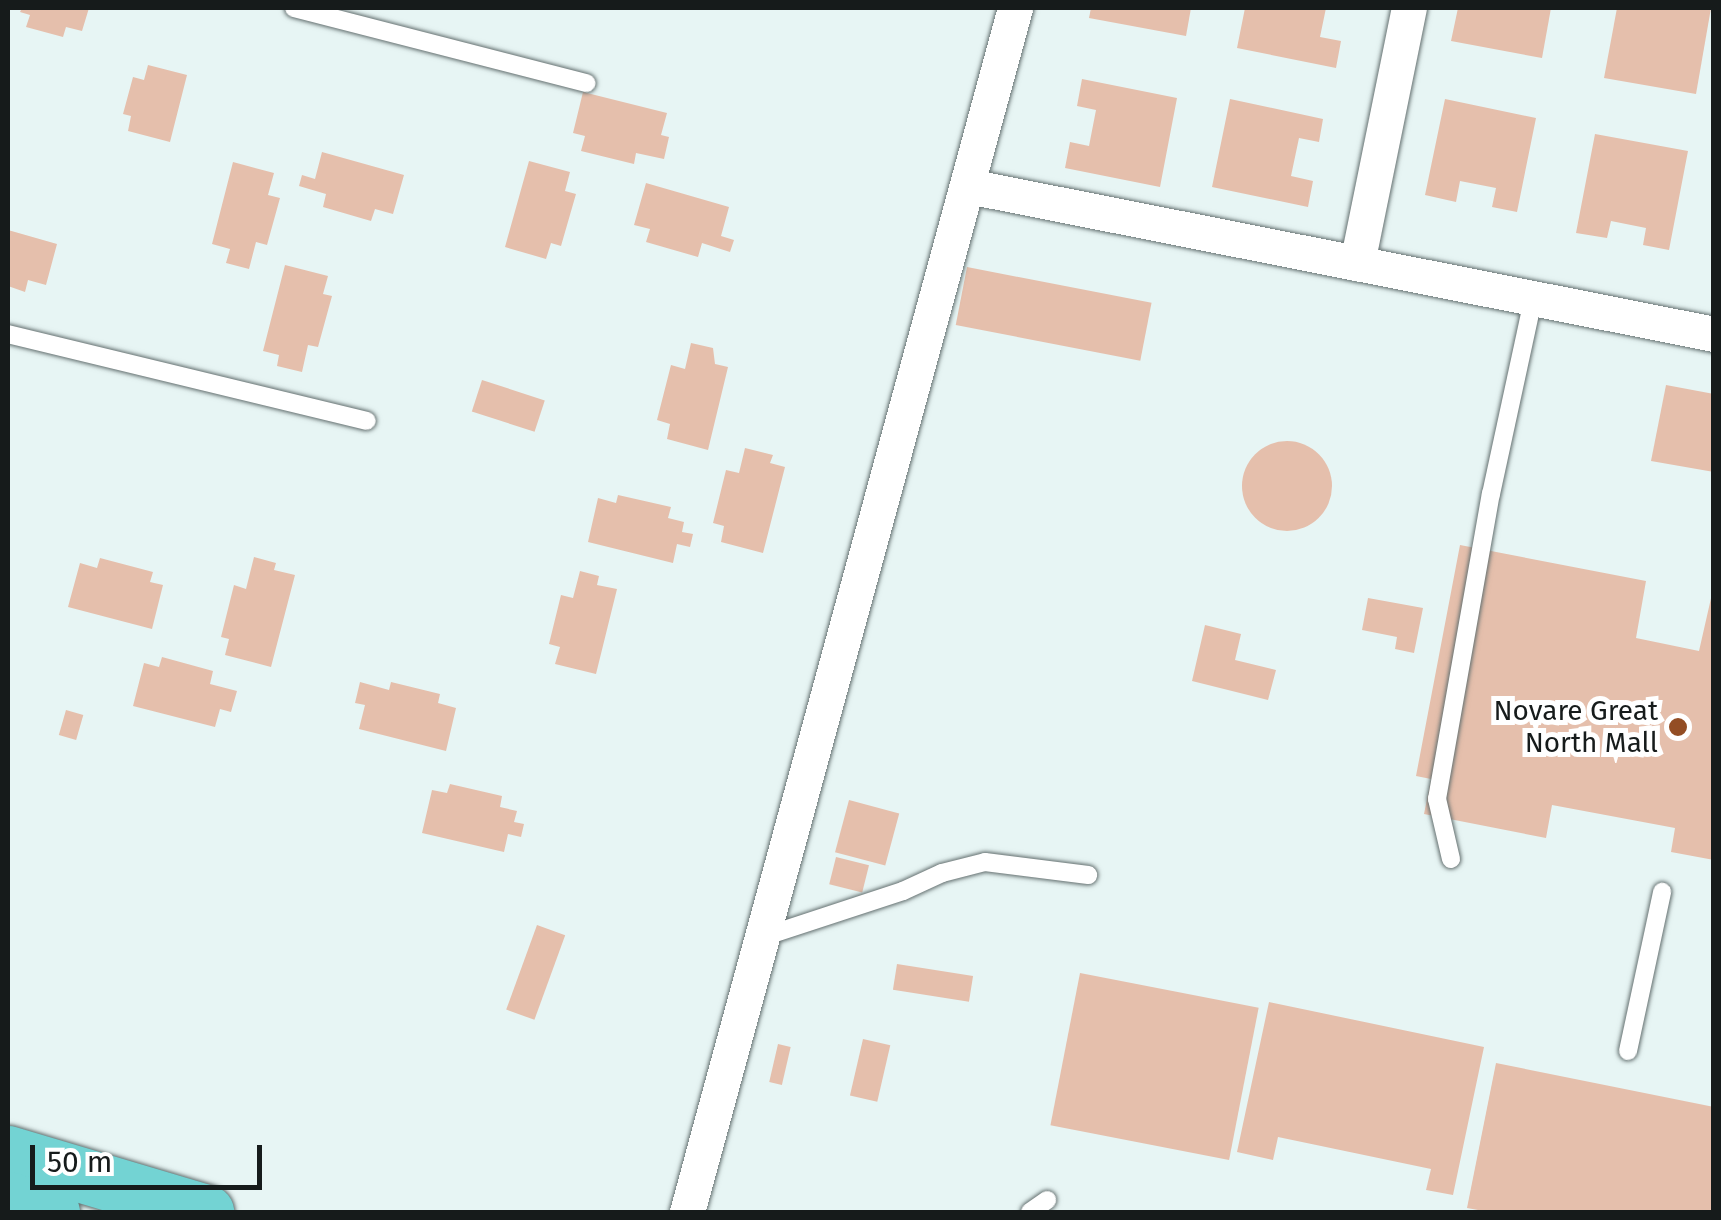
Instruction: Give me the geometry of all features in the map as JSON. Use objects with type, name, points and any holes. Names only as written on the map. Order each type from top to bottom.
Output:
[{"type":"main road","points":[[8,1153],[206,1212]]},
{"type":"main road","points":[[8,1199],[52,1212]]},
{"type":"street","points":[[687,1212],[1015,8]]},
{"type":"street","points":[[1357,263],[1409,8]]},
{"type":"street","points":[[968,186],[1714,334]]},
{"type":"lane","points":[[294,8],[588,83]]},
{"type":"lane","points":[[1451,859],[1436,798],[1491,494],[1533,299]]},
{"type":"lane","points":[[8,334],[367,422]]},
{"type":"lane","points":[[763,937],[903,891],[942,873],[985,862],[1088,875]]},
{"type":"lane","points":[[1628,1051],[1662,892]]},
{"type":"lane","points":[[1030,1212],[1047,1200]]},
{"type":"building","points":[[22,8],[89,8],[82,31],[66,27],[63,37],[26,27],[30,15],[20,12]]},
{"type":"building","points":[[1091,8],[1191,8],[1186,36],[1089,18]]},
{"type":"building","points":[[1245,8],[1326,8],[1320,37],[1341,41],[1336,68],[1237,48]]},
{"type":"building","points":[[1458,8],[1551,8],[1542,58],[1451,41]]},
{"type":"building","points":[[1617,8],[1711,8],[1696,94],[1604,78]]},
{"type":"building","points":[[148,65],[187,75],[170,142],[128,131],[131,116],[123,114],[133,77],[144,80]]},
{"type":"building","points":[[1082,79],[1177,98],[1160,187],[1065,168],[1070,142],[1089,146],[1096,110],[1077,106]]},
{"type":"building","points":[[583,92],[667,113],[661,135],[669,137],[664,159],[636,153],[634,164],[581,151],[585,136],[573,133]]},
{"type":"building","points":[[1230,99],[1323,119],[1319,142],[1299,138],[1291,176],[1313,181],[1308,207],[1212,187]]},
{"type":"building","points":[[1445,99],[1536,118],[1517,212],[1492,207],[1496,188],[1460,181],[1456,202],[1425,195]]},
{"type":"building","points":[[1595,134],[1688,151],[1669,250],[1643,245],[1646,228],[1611,221],[1607,238],[1576,233]]},
{"type":"building","points":[[322,152],[404,175],[393,214],[375,209],[371,221],[323,207],[326,194],[299,186],[302,175],[315,179]]},
{"type":"building","points":[[529,161],[570,172],[565,191],[576,194],[561,246],[551,243],[546,259],[505,247]]},
{"type":"building","points":[[233,162],[274,173],[268,195],[280,198],[267,245],[256,242],[249,269],[226,263],[230,249],[212,244]]},
{"type":"building","points":[[646,183],[729,207],[721,236],[734,240],[730,252],[702,243],[698,257],[646,242],[650,229],[634,225]]},
{"type":"building","points":[[8,230],[57,244],[46,285],[28,280],[25,292],[8,286]]},
{"type":"building","points":[[285,265],[328,276],[323,294],[332,296],[318,347],[308,345],[302,372],[277,366],[279,355],[263,351]]},
{"type":"building","points":[[967,267],[1152,303],[1140,361],[956,325]]},
{"type":"building","points":[[691,343],[713,348],[715,364],[728,367],[708,450],[667,439],[670,424],[657,420],[671,365],[685,369]]},
{"type":"building","points":[[482,380],[545,400],[535,432],[472,411]]},
{"type":"building","points":[[1666,385],[1714,394],[1714,472],[1651,461]]},
{"type":"building","points":[[1287,441],[1304,444],[1319,454],[1329,469],[1329,503],[1319,518],[1304,528],[1287,531],[1270,528],[1255,518],[1245,503],[1242,486],[1245,469],[1255,454],[1270,444]]},
{"type":"building","points":[[745,448],[773,455],[770,463],[785,467],[763,553],[721,542],[724,526],[713,523],[726,470],[739,473]]},
{"type":"building","points":[[618,495],[671,507],[668,518],[684,522],[682,532],[693,534],[690,547],[677,544],[673,563],[588,542],[598,498],[616,503]]},
{"type":"building","points":[[1460,545],[1646,581],[1636,638],[1699,651],[1714,585],[1714,860],[1671,852],[1675,828],[1552,805],[1546,838],[1424,814],[1431,779],[1416,776]]},
{"type":"building","points":[[254,557],[276,563],[274,570],[295,575],[271,667],[225,655],[229,639],[221,637],[234,585],[246,589]]},
{"type":"building","points":[[100,558],[153,572],[150,582],[163,585],[152,629],[68,607],[80,563],[97,568]]},
{"type":"building","points":[[580,571],[599,576],[597,585],[617,589],[596,674],[555,664],[560,647],[549,644],[561,595],[573,598]]},
{"type":"building","points":[[1368,598],[1423,608],[1414,653],[1395,649],[1397,637],[1362,630]]},
{"type":"building","points":[[1205,625],[1241,634],[1235,660],[1276,670],[1268,700],[1192,681]]},
{"type":"building","points":[[162,657],[213,671],[210,684],[237,691],[231,712],[220,709],[215,727],[133,706],[144,663],[159,667]]},
{"type":"building","points":[[360,682],[389,690],[391,682],[440,694],[438,703],[456,708],[446,751],[359,729],[365,705],[355,703]]},
{"type":"building","points":[[66,710],[83,715],[76,740],[59,735]]},
{"type":"building","points":[[450,784],[502,796],[500,807],[517,811],[514,822],[524,824],[521,837],[508,834],[504,852],[422,833],[432,790],[447,793]]},
{"type":"building","points":[[849,800],[899,813],[885,866],[835,852]]},
{"type":"building","points":[[836,857],[869,865],[862,892],[829,884]]},
{"type":"building","points":[[537,925],[565,935],[534,1020],[506,1010]]},
{"type":"building","points":[[897,964],[973,976],[969,1002],[893,990]]},
{"type":"building","points":[[1080,973],[1259,1008],[1229,1160],[1050,1125]]},
{"type":"building","points":[[1269,1002],[1484,1047],[1453,1195],[1426,1190],[1431,1169],[1278,1137],[1273,1160],[1237,1152]]},
{"type":"building","points":[[863,1039],[890,1045],[877,1102],[850,1096]]},
{"type":"building","points":[[778,1044],[791,1047],[782,1085],[769,1082]]},
{"type":"building","points":[[1496,1063],[1714,1107],[1714,1212],[1489,1212],[1467,1208]]},
{"type":"place","name":"Novare Great North Mall","points":[[1678,727]]}]
